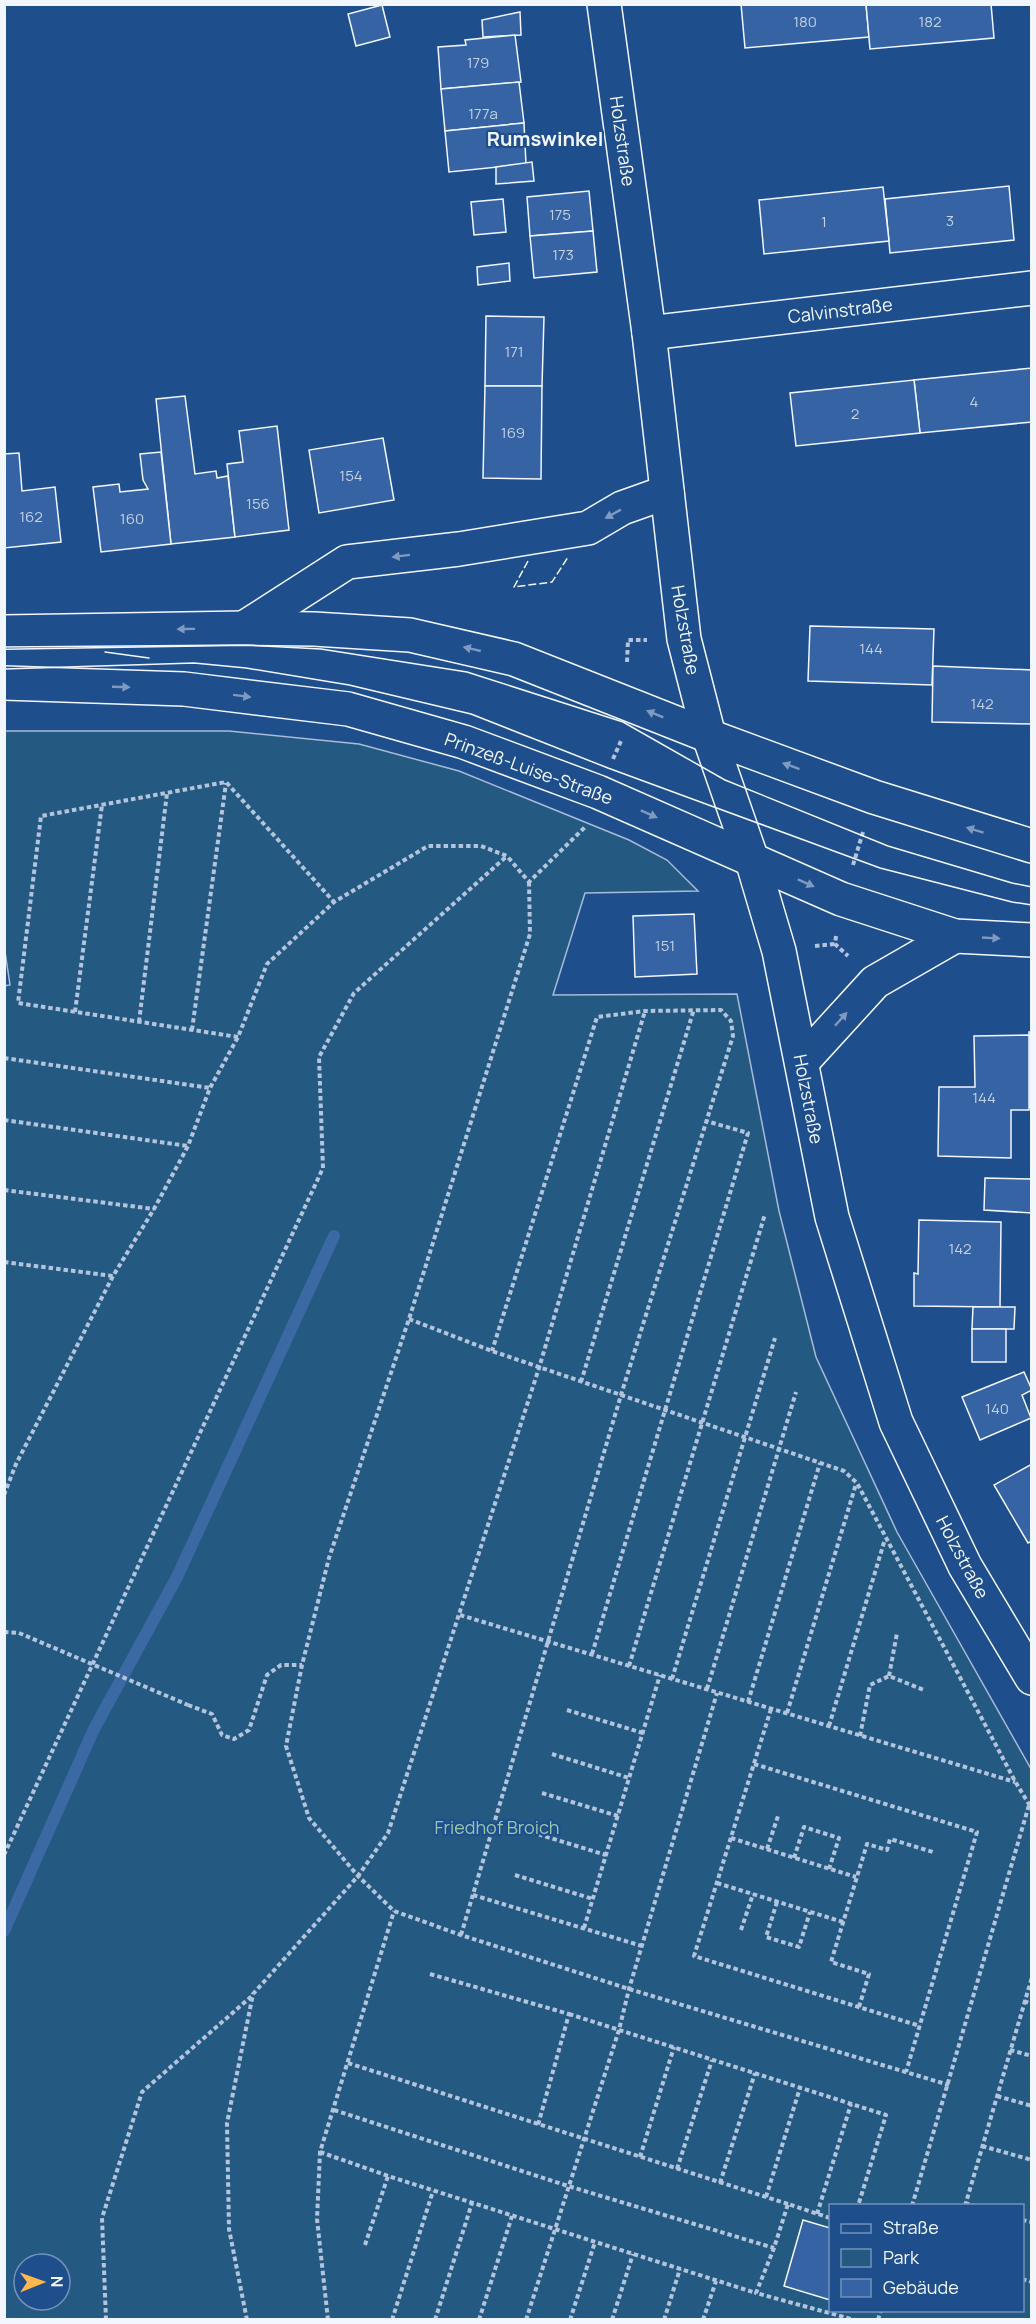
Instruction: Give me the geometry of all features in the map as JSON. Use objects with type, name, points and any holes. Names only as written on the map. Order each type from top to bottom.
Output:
[{"type":"street","name":"Holzstraße","points":[[604,4],[650,333],[684,639],[709,736],[752,860],[778,951],[832,1217],[896,1422],[965,1566],[1032,1678]]},
{"type":"street","name":"Calvinstraße","points":[[650,333],[1032,288]]},
{"type":"street","points":[[244,628],[347,562],[459,549],[588,528],[622,508],[667,492]]},
{"type":"street","points":[[4,632],[244,628],[314,629],[410,635],[502,656],[899,806],[1032,846]]},
{"type":"street","name":"Prinzeß-Luise-Straße","points":[[4,683],[184,689],[348,709],[464,742],[598,792],[841,898],[955,936],[1032,940]]},
{"type":"street","points":[[802,1062],[875,982],[955,936]]},
{"type":"path","points":[[226,782],[41,816],[18,1003],[238,1037]]},
{"type":"path","points":[[226,782],[334,902]]},
{"type":"path","points":[[192,1030],[226,782]]},
{"type":"path","points":[[529,882],[590,821],[598,792]]},
{"type":"path","points":[[139,1022],[167,793]]},
{"type":"path","points":[[75,1012],[102,804]]},
{"type":"path","points":[[4,1495],[16,1464],[112,1276],[154,1209],[188,1146],[210,1088],[238,1037],[267,964],[334,902],[429,846],[481,846],[507,856],[529,882],[530,934],[409,1318],[329,1558],[302,1665],[286,1746],[309,1818],[358,1876],[394,1911],[629,1989],[949,2085]]},
{"type":"path","points":[[4,1855],[323,1168],[319,1057],[354,993],[507,856]]},
{"type":"path","points":[[581,1382],[694,1009]]},
{"type":"path","points":[[461,1935],[621,1395],[733,1036],[731,1021],[721,1010],[645,1011],[597,1017],[492,1351]]},
{"type":"path","points":[[106,2319],[102,2218],[142,2092],[253,1994],[358,1876],[388,1833],[539,1368],[645,1011]]},
{"type":"path","points":[[4,1058],[210,1088]]},
{"type":"path","points":[[4,1120],[188,1146]]},
{"type":"path","points":[[592,1654],[748,1133],[706,1121]]},
{"type":"path","points":[[4,1190],[154,1209]]},
{"type":"path","points":[[629,1666],[765,1214]]},
{"type":"path","points":[[4,1262],[112,1276]]},
{"type":"path","points":[[409,1318],[539,1368],[844,1471],[857,1483],[1030,1807],[912,2204]]},
{"type":"path","points":[[672,1679],[775,1338]]},
{"type":"path","points":[[707,1689],[796,1392]]},
{"type":"path","points":[[747,1702],[820,1463]]},
{"type":"path","points":[[787,1713],[857,1483]]},
{"type":"path","points":[[829,1726],[885,1538]]},
{"type":"path","points":[[460,1615],[1016,1783]]},
{"type":"path","points":[[4,1632],[19,1633],[212,1714],[222,1736],[234,1739],[249,1730],[267,1675],[281,1665],[302,1665]]},
{"type":"path","points":[[889,1676],[897,1633]]},
{"type":"path","points":[[584,1929],[660,1675]]},
{"type":"path","points":[[860,1736],[870,1685],[889,1676],[924,1690]]},
{"type":"path","points":[[526,2319],[619,2030],[629,1989],[717,1693]]},
{"type":"path","points":[[771,1709],[694,1956],[920,2026]]},
{"type":"path","points":[[567,1710],[643,1733]]},
{"type":"path","points":[[552,1754],[629,1778]]},
{"type":"path","points":[[754,1764],[977,1832],[906,2072]]},
{"type":"path","points":[[542,1793],[618,1816]]},
{"type":"path","points":[[767,1849],[778,1816]]},
{"type":"path","points":[[794,1858],[804,1827],[830,1835],[839,1838],[829,1869]]},
{"type":"path","points":[[531,1832],[606,1855]]},
{"type":"path","points":[[731,1838],[857,1877]]},
{"type":"path","points":[[859,2007],[869,1974],[831,1962],[867,1844],[887,1850],[890,1839],[933,1852]]},
{"type":"path","points":[[515,1875],[592,1899]]},
{"type":"path","points":[[717,1883],[843,1922]]},
{"type":"path","points":[[741,1930],[753,1894]]},
{"type":"path","points":[[473,1895],[642,1946]]},
{"type":"path","points":[[777,1902],[766,1937],[799,1947],[810,1912]]},
{"type":"path","points":[[328,2319],[317,2219],[320,2152],[394,1911]]},
{"type":"path","points":[[430,1974],[568,2014],[886,2115],[858,2204]]},
{"type":"path","points":[[965,2204],[1032,1977]]},
{"type":"path","points":[[247,2319],[229,2229],[227,2123],[253,1994]]},
{"type":"path","points":[[1024,2001],[1032,2004]]},
{"type":"path","points":[[538,2125],[568,2014]]},
{"type":"path","points":[[640,2157],[674,2047]]},
{"type":"path","points":[[1010,2050],[1032,2056]]},
{"type":"path","points":[[678,2169],[712,2060]]},
{"type":"path","points":[[348,2062],[829,2217]]},
{"type":"path","points":[[720,2183],[755,2073]]},
{"type":"path","points":[[766,2197],[800,2088]]},
{"type":"path","points":[[997,2096],[1032,2106]]},
{"type":"path","points":[[817,2214],[851,2103]]},
{"type":"path","points":[[334,2110],[567,2186],[774,2248]]},
{"type":"path","points":[[982,2146],[1032,2160]]},
{"type":"path","points":[[320,2152],[433,2191],[716,2281],[855,2319]]},
{"type":"path","points":[[365,2245],[388,2176]]},
{"type":"path","points":[[392,2319],[433,2191]]},
{"type":"path","points":[[435,2319],[472,2203]]},
{"type":"path","points":[[756,2293],[788,2204]]},
{"type":"path","points":[[479,2319],[512,2216]]},
{"type":"path","points":[[570,2319],[595,2242]]},
{"type":"path","points":[[612,2319],[633,2254]]},
{"type":"path","points":[[664,2319],[680,2269]]},
{"type":"path","points":[[703,2319],[716,2281]]},
{"type":"green space","name":"Friedhof Broich","points":[[5,731],[229,731],[359,744],[459,771],[629,840],[667,860],[698,891],[585,893],[553,995],[737,994],[779,1211],[816,1357],[897,1532],[1031,1769],[1031,2319],[5,2319],[4,986],[10,985],[4,945]]},
{"type":"building","points":[[741,4],[866,4],[869,37],[745,48]]},
{"type":"building","points":[[866,4],[991,4],[994,38],[870,49]]},
{"type":"building","points":[[382,5],[390,37],[356,46],[348,14]]},
{"type":"building","points":[[520,12],[521,35],[483,37],[482,20]]},
{"type":"building","points":[[515,35],[521,82],[441,89],[438,47],[466,45],[465,40]]},
{"type":"building","points":[[519,82],[524,123],[445,131],[441,89]]},
{"type":"building","points":[[524,123],[526,164],[449,172],[445,131]]},
{"type":"building","points":[[532,162],[534,181],[496,184],[496,167]]},
{"type":"building","points":[[1009,186],[1014,240],[890,253],[885,199]]},
{"type":"building","points":[[883,187],[889,241],[764,254],[759,200]]},
{"type":"building","points":[[589,191],[593,231],[530,236],[527,197]]},
{"type":"building","points":[[503,199],[506,232],[474,235],[471,202]]},
{"type":"building","points":[[593,231],[597,272],[534,278],[530,236]]},
{"type":"building","points":[[509,263],[510,281],[478,285],[477,267]]},
{"type":"building","points":[[486,316],[544,317],[542,386],[485,386]]},
{"type":"building","points":[[1032,368],[1032,422],[920,433],[914,380]]},
{"type":"building","points":[[914,380],[920,433],[796,446],[790,393]]},
{"type":"building","points":[[485,386],[542,386],[541,479],[483,478]]},
{"type":"building","points":[[185,396],[195,474],[216,471],[217,478],[228,476],[235,537],[171,544],[156,399]]},
{"type":"building","points":[[277,426],[289,530],[235,537],[227,464],[243,462],[239,431]]},
{"type":"building","points":[[383,438],[394,500],[319,513],[309,450]]},
{"type":"building","points":[[161,452],[171,544],[101,552],[93,487],[119,484],[120,492],[148,489],[143,480],[140,454]]},
{"type":"building","points":[[19,453],[22,491],[55,487],[61,542],[4,548],[4,454]]},
{"type":"building","points":[[810,626],[934,629],[932,685],[808,681]]},
{"type":"building","points":[[933,666],[1032,670],[1032,724],[932,722]]},
{"type":"building","points":[[694,914],[697,974],[635,977],[633,916]]},
{"type":"building","points":[[1029,1032],[1032,1032],[1032,1107],[1029,1107]]},
{"type":"building","points":[[1029,1035],[1029,1110],[1011,1110],[1011,1158],[938,1156],[939,1087],[975,1087],[974,1036]]},
{"type":"building","points":[[985,1178],[1032,1179],[1032,1213],[984,1210]]},
{"type":"building","points":[[919,1220],[1001,1222],[1000,1307],[914,1306],[914,1273],[918,1274]]},
{"type":"building","points":[[973,1307],[1015,1307],[1014,1329],[972,1329]]},
{"type":"building","points":[[972,1329],[1006,1329],[1006,1362],[972,1362]]},
{"type":"building","points":[[1024,1372],[1032,1390],[1022,1395],[1031,1418],[980,1440],[962,1397]]},
{"type":"building","points":[[1032,1464],[1032,1541],[1028,1543],[994,1485]]},
{"type":"building","points":[[803,2220],[829,2228],[829,2300],[784,2286]]},
{"type":"waterway","points":[[4,1931],[94,1729],[177,1577],[334,1236]]},
{"type":"tram line","points":[[4,647],[247,645],[321,649],[467,672],[623,722],[725,780],[888,846],[1032,887]]},
{"type":"tram line","points":[[105,652],[149,658]]},
{"type":"tram line","points":[[4,669],[194,663],[246,668],[349,685],[471,714],[608,768],[880,868],[1012,902],[1032,905]]},
{"type":"fence","points":[[528,561],[514,587],[552,582],[568,557]]},
{"type":"district","name":"Rumswinkel","points":[[545,138]]}]
